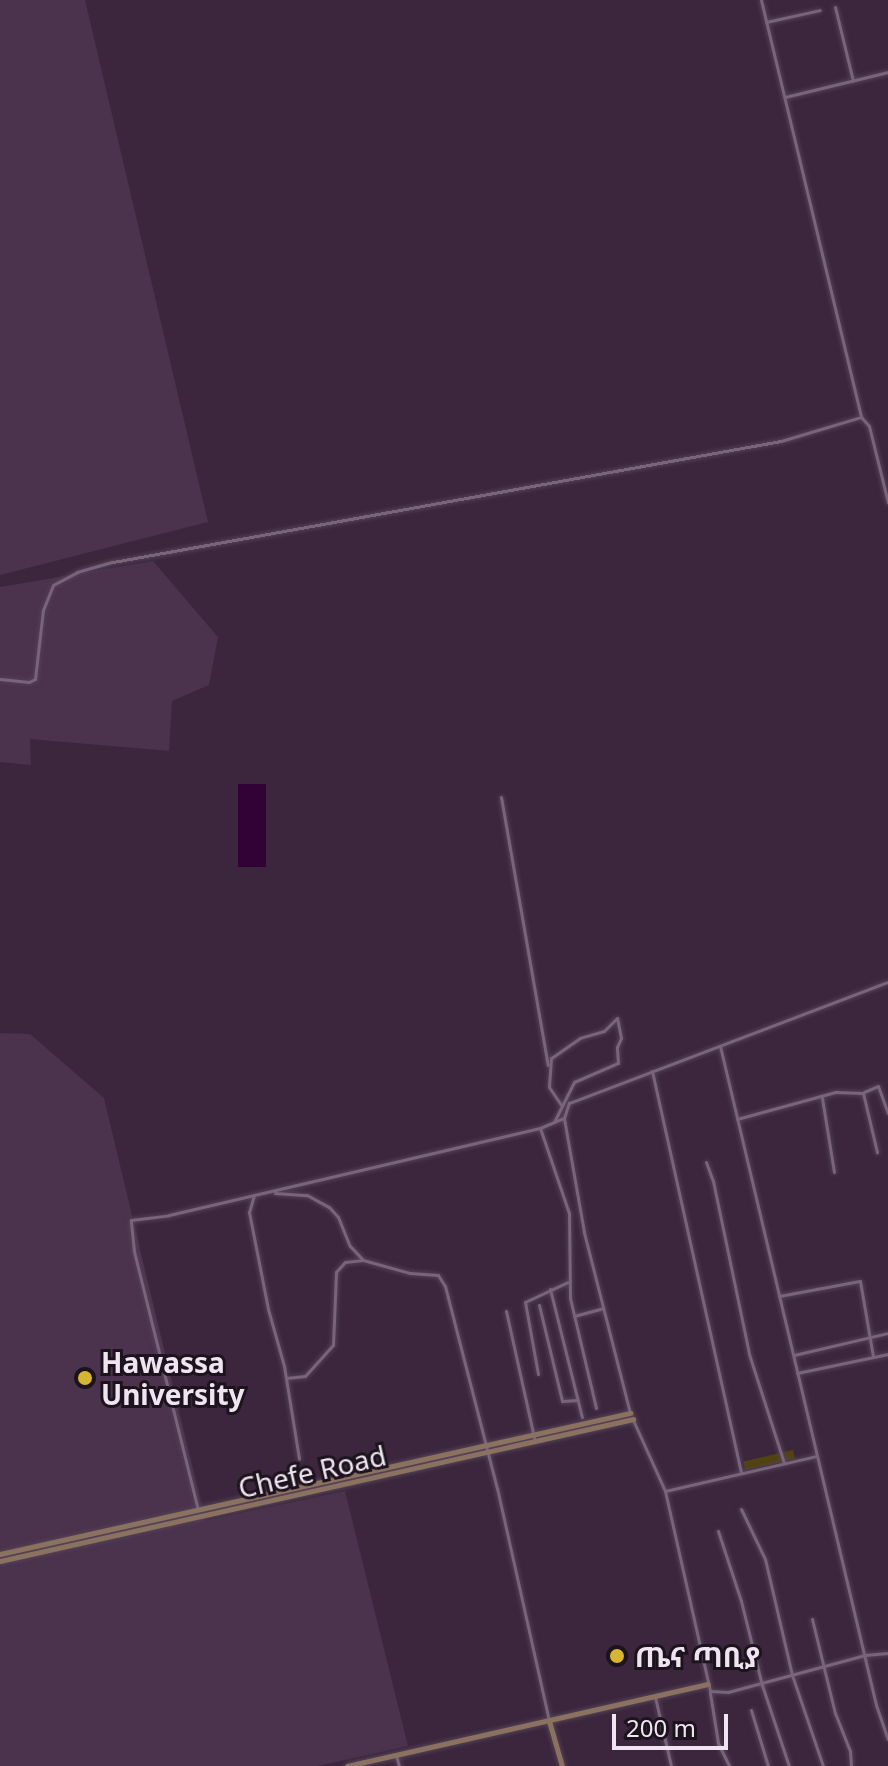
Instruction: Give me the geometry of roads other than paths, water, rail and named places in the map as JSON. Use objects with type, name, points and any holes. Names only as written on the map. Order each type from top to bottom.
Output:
[{"type":"street","points":[[761,0],[861,417],[869,426],[888,503]]},
{"type":"street","points":[[835,7],[853,81]]},
{"type":"street","points":[[766,22],[820,10]]},
{"type":"street","points":[[785,97],[888,72]]},
{"type":"street","points":[[0,679],[29,682],[35,679],[48,592],[58,580],[77,572],[192,547],[781,441],[861,417]]},
{"type":"street","points":[[501,797],[548,1065],[549,1087],[561,1105]]},
{"type":"street","points":[[729,1766],[718,1743],[709,1688],[665,1491],[631,1416],[601,1309],[564,1118],[569,1103],[573,1101],[888,982]]},
{"type":"street","points":[[548,1065],[555,1052],[580,1038],[604,1031],[617,1018],[621,1038],[617,1047],[618,1063],[574,1082],[554,1124]]},
{"type":"street","points":[[720,1046],[876,1705],[888,1739]]},
{"type":"street","points":[[652,1071],[741,1472]]},
{"type":"street","points":[[737,1119],[842,1091],[863,1093],[878,1086],[888,1113]]},
{"type":"street","points":[[863,1093],[877,1152]]},
{"type":"street","points":[[822,1097],[834,1172]]},
{"type":"street","points":[[198,1510],[134,1251],[131,1220],[169,1215],[218,1201],[540,1128],[564,1118]]},
{"type":"street","points":[[540,1128],[569,1213],[568,1282],[596,1408]]},
{"type":"street","points":[[706,1162],[713,1181],[749,1354],[784,1463]]},
{"type":"street","points":[[267,1192],[307,1195],[329,1207],[338,1217],[350,1246],[363,1260]]},
{"type":"street","points":[[254,1195],[249,1212],[286,1378],[299,1459]]},
{"type":"street","points":[[286,1378],[305,1376],[333,1345],[336,1272],[345,1262],[363,1260],[396,1271],[439,1275],[451,1305],[562,1766]]},
{"type":"street","points":[[779,1296],[860,1281],[873,1356]]},
{"type":"street","points":[[538,1374],[525,1302],[568,1282]]},
{"type":"street","points":[[550,1289],[582,1417]]},
{"type":"street","points":[[539,1305],[562,1401],[578,1400]]},
{"type":"street","points":[[574,1316],[601,1309]]},
{"type":"street","points":[[506,1311],[534,1438]]},
{"type":"street","points":[[793,1355],[888,1333]]},
{"type":"street","points":[[797,1373],[888,1354]]},
{"type":"street","name":"Chefe Road","points":[[0,1561],[631,1416]]},
{"type":"street","name":"Chefe Road","points":[[0,1554],[486,1449]]},
{"type":"street","points":[[665,1491],[818,1456]]},
{"type":"street","points":[[741,1509],[765,1559],[792,1675],[823,1766]]},
{"type":"street","points":[[718,1531],[741,1601],[762,1685],[789,1766]]},
{"type":"street","points":[[812,1619],[850,1751],[851,1766]]},
{"type":"street","points":[[347,1766],[655,1697],[709,1688],[728,1692],[762,1685],[865,1655],[888,1653]]},
{"type":"street","points":[[655,1697],[671,1766]]},
{"type":"street","points":[[751,1710],[768,1766]]},
{"type":"street","points":[[396,1755],[399,1766]]},
{"type":"place","name":"Hawassa University","points":[[85,1378]]},
{"type":"place","name":"ጤና ጣቢያ","points":[[617,1656]]}]
